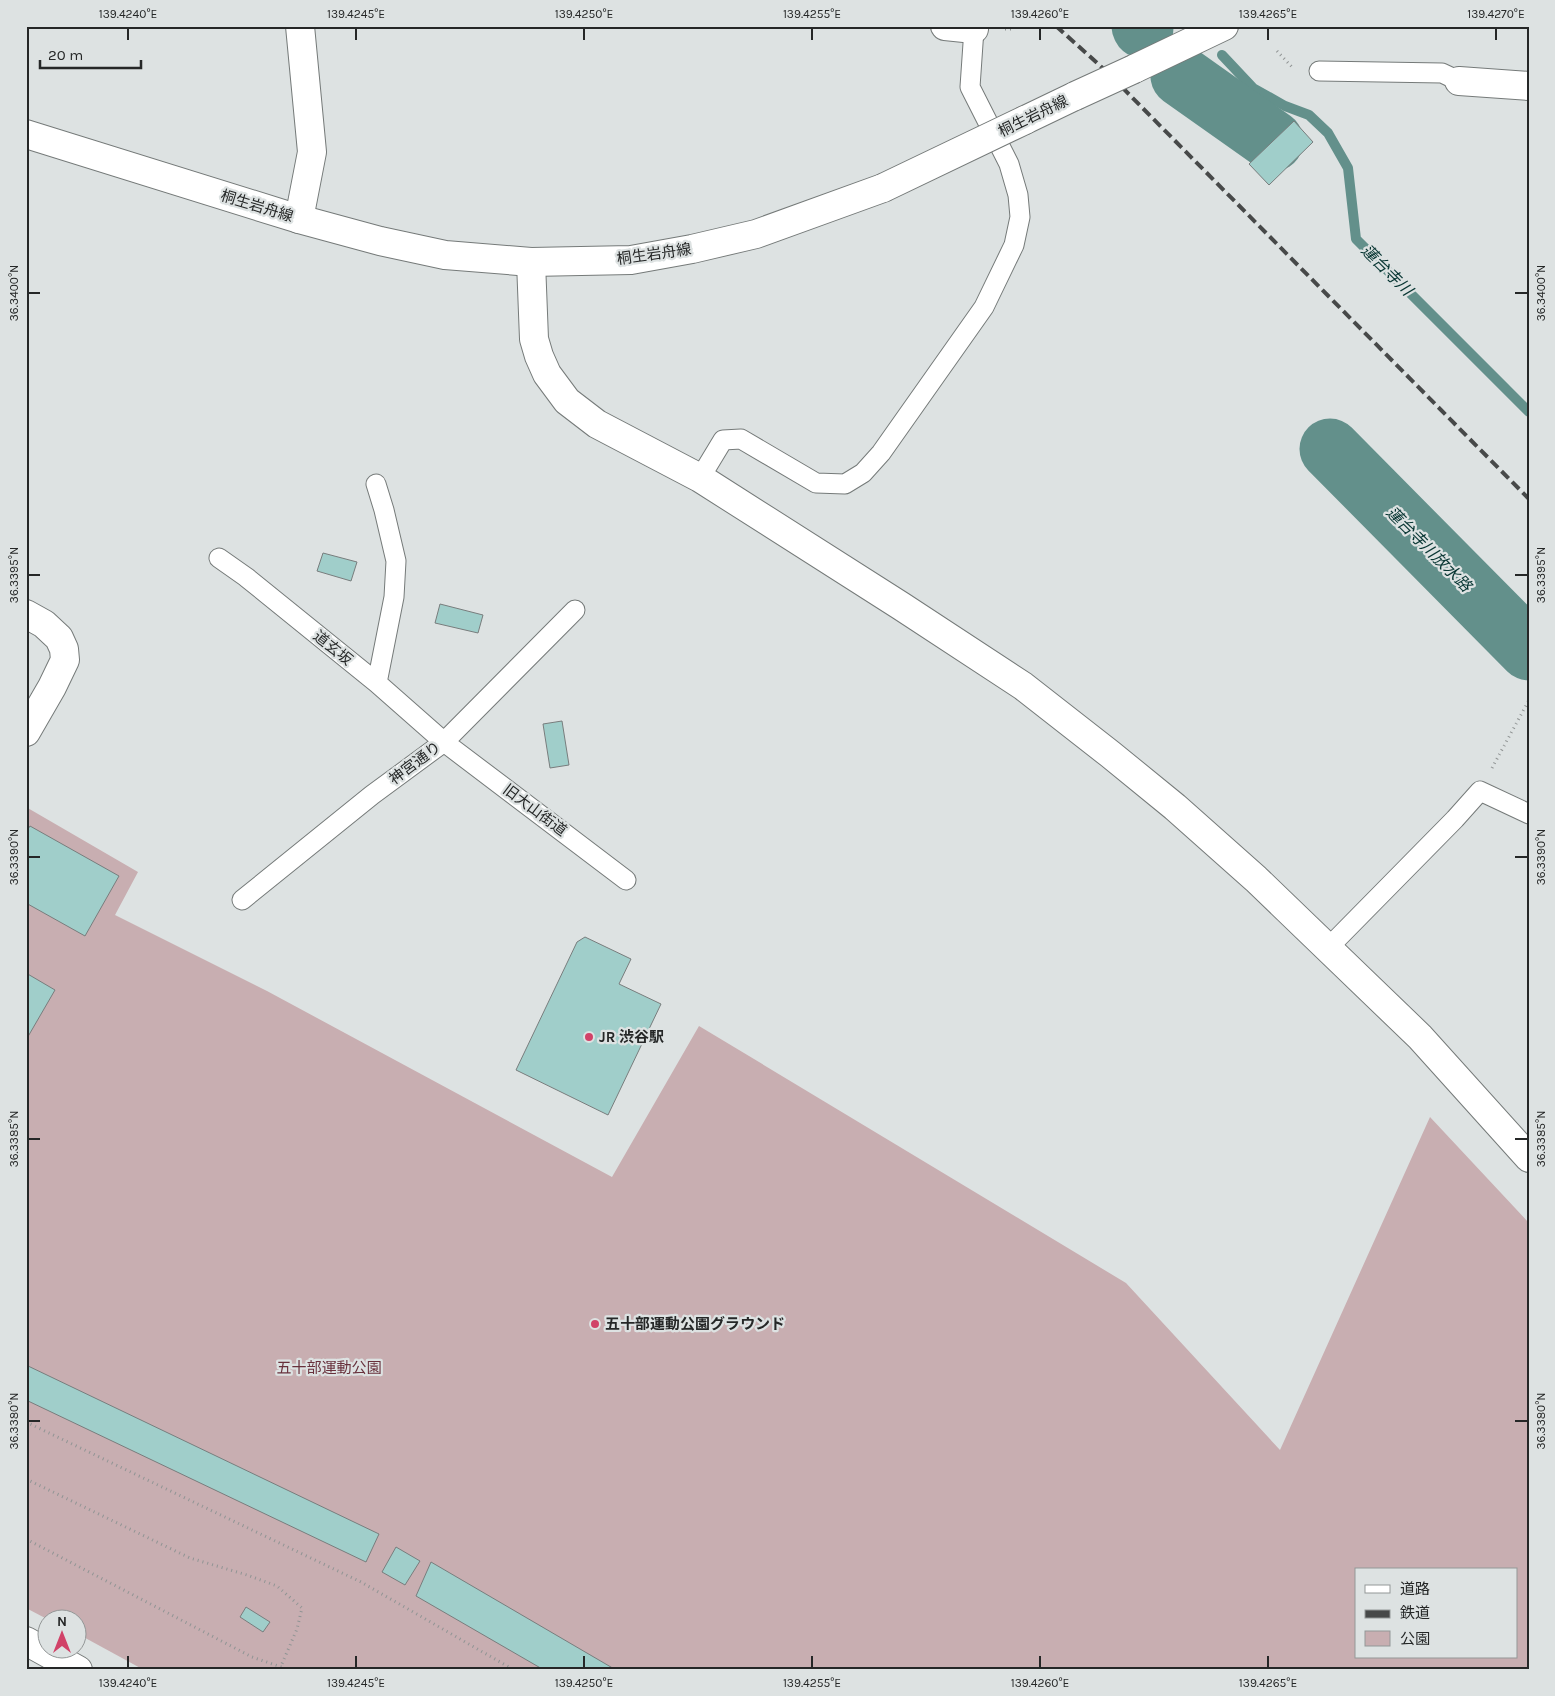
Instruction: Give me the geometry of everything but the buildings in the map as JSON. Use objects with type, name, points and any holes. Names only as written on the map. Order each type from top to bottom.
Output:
[{"type":"street","points":[[299,219],[312,152],[300,26]]},
{"type":"street","points":[[945,26],[974,29]]},
{"type":"street","name":"桐生岩舟線","points":[[26,134],[299,219],[380,241],[445,255],[531,262],[631,260],[692,249],[756,234],[883,188],[1224,26]]},
{"type":"street","points":[[1459,81],[1529,86]]},
{"type":"street","points":[[531,262],[534,339],[547,374],[567,401],[596,424],[700,478],[1023,686],[1175,807],[1256,879],[1420,1037],[1529,1158]]},
{"type":"street","points":[[26,614],[44,624],[59,638],[64,649],[64,660],[52,687],[26,732]]},
{"type":"street","points":[[26,1641],[78,1670]]},
{"type":"lane","points":[[700,478],[723,440],[741,439],[816,483],[845,484],[863,473],[881,453],[984,307],[1014,245],[1020,217],[1018,195],[1009,164],[970,87],[974,29]]},
{"type":"lane","points":[[1319,71],[1442,73],[1459,81]]},
{"type":"lane","points":[[376,484],[396,561],[394,597],[377,683]]},
{"type":"lane","name":"道玄坂","points":[[219,558],[246,577],[377,683],[444,742]]},
{"type":"lane","name":"神宮通り","points":[[242,900],[372,795],[444,742],[575,610]]},
{"type":"lane","name":"旧大山街道","points":[[444,742],[626,880]]},
{"type":"lane","points":[[1328,949],[1480,791],[1529,814]]},
{"type":"path","points":[[1480,791],[1529,700]]},
{"type":"path","points":[[26,1422],[361,1582],[514,1670]]},
{"type":"path","points":[[26,1478],[190,1558],[277,1586],[302,1608],[297,1629],[281,1666]]},
{"type":"path","points":[[26,1539],[252,1657],[290,1670]]},
{"type":"green space","name":"五十部運動公園","points":[[26,807],[138,872],[115,915],[267,991],[612,1177],[699,1026],[1126,1283],[1280,1450],[1430,1117],[1529,1223],[1529,1670],[144,1670],[88,1639],[88,1608],[38,1608],[38,1614],[26,1608]]},
{"type":"waterway","name":"蓮台寺川","points":[[1222,55],[1253,88],[1285,106],[1309,115],[1328,133],[1348,168],[1356,239],[1529,412]]},
{"type":"waterway","name":"蓮台寺川","points":[[1181,76],[1273,141]]},
{"type":"waterway","name":"蓮台寺川放水路","points":[[1330,449],[1529,650]]},
{"type":"railway","points":[[1056,26],[1106,71],[1529,499]]},
{"type":"place","name":"JR 渋谷駅","points":[[589,1037]]},
{"type":"place","name":"五十部運動公園グラウンド","points":[[595,1324]]}]
